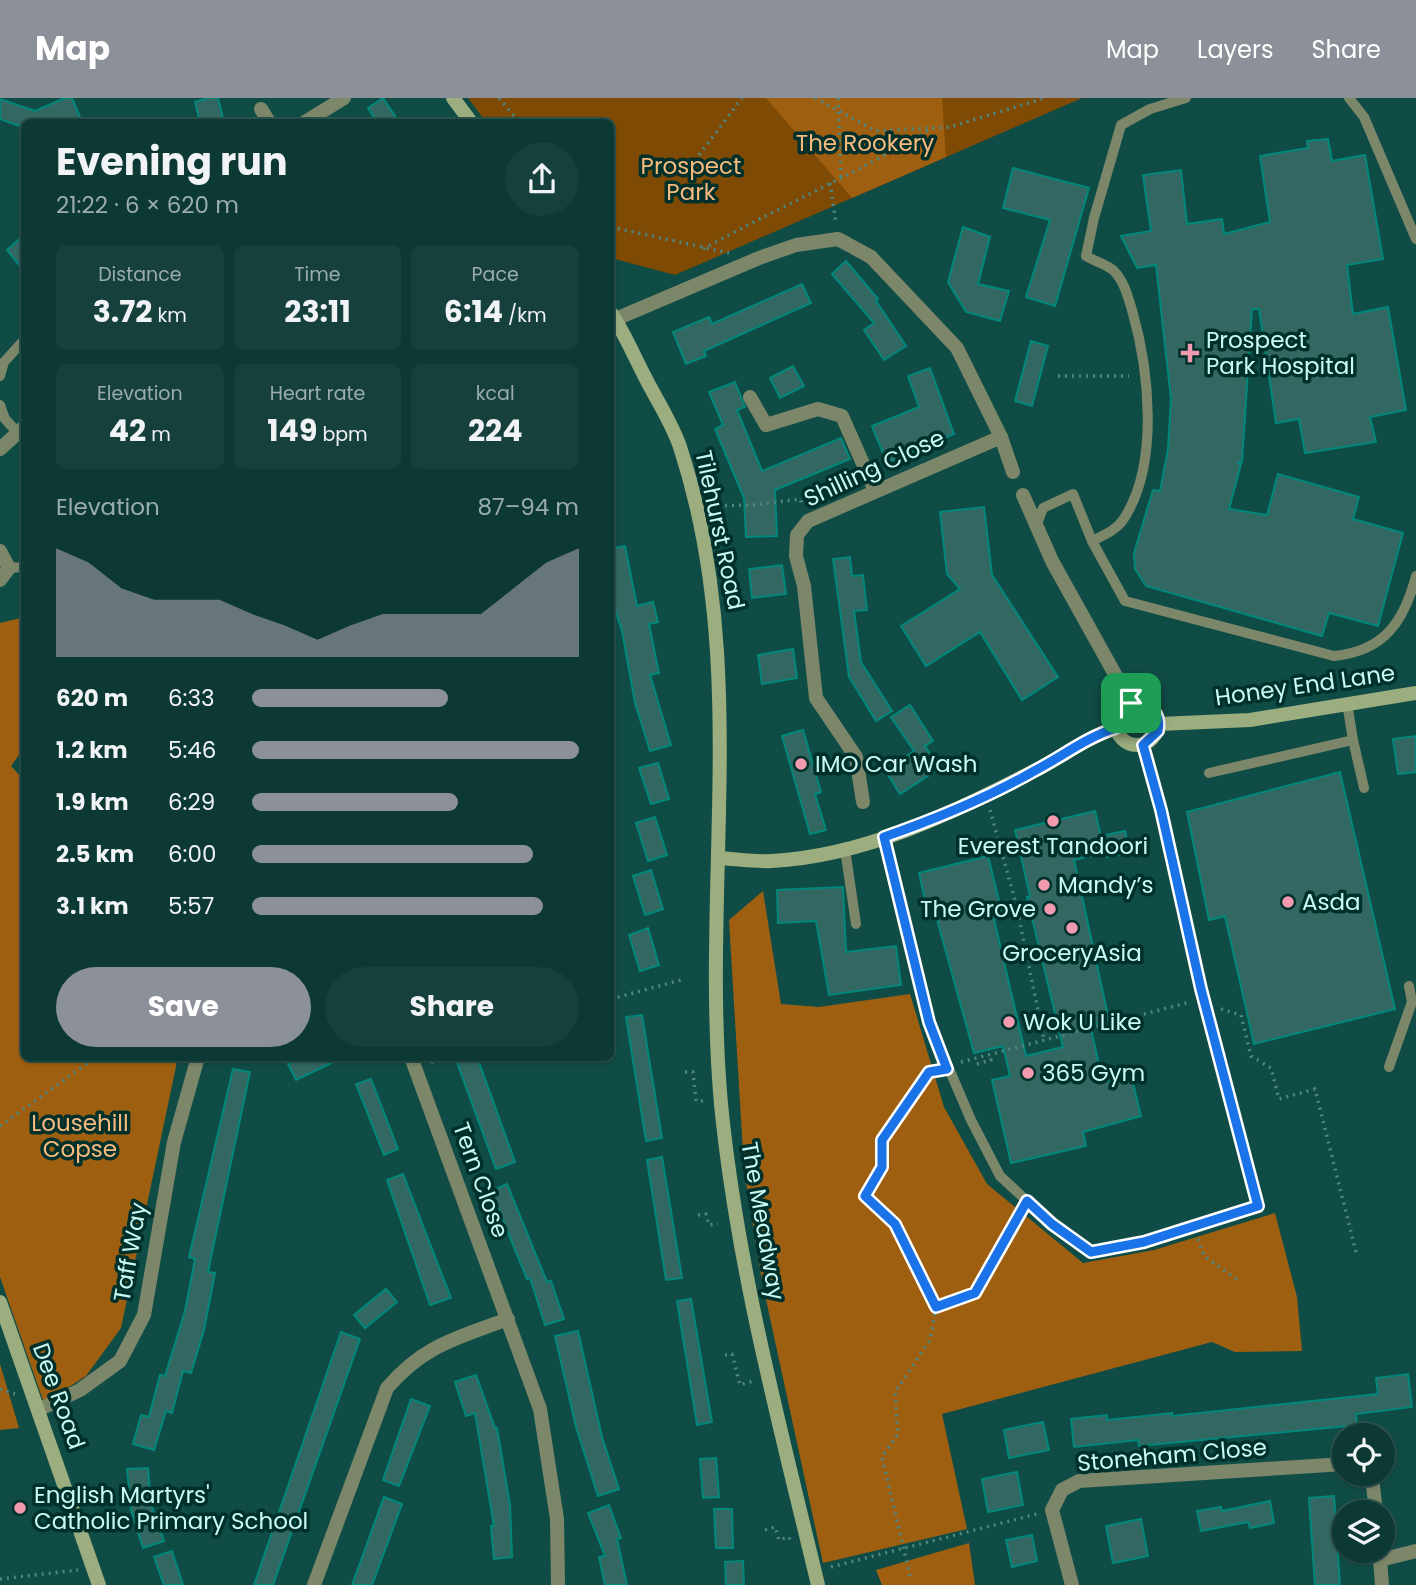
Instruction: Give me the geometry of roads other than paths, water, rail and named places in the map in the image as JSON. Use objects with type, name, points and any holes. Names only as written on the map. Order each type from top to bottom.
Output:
[{"type":"street","points":[[310,119],[344,98]]},
{"type":"street","points":[[453,98],[469,119]]},
{"type":"street","points":[[261,109],[267,119]]},
{"type":"street","points":[[614,317],[796,245],[838,239],[872,257],[957,348],[1001,437],[1013,472]]},
{"type":"street","name":"Tilehurst Road","points":[[614,322],[679,443],[713,586],[722,726],[719,858]]},
{"type":"street","points":[[750,397],[766,425],[818,409],[842,416],[875,491]]},
{"type":"street","points":[[0,449],[21,430]]},
{"type":"street","name":"Shilling Close","points":[[863,802],[856,757],[816,698],[804,586],[796,556],[797,536],[808,521],[1001,437]]},
{"type":"street","points":[[1023,495],[1052,561],[1131,703]]},
{"type":"street","points":[[0,551],[5,574]]},
{"type":"street","name":"Honey End Lane","points":[[1159,724],[1250,720],[1416,693]]},
{"type":"street","points":[[1131,703],[1150,707],[1159,724],[1154,737],[1143,745],[1129,744],[1116,728],[1121,710],[1131,703]]},
{"type":"street","points":[[719,858],[771,861],[845,849],[884,837],[949,814],[1036,771],[1097,734],[1116,728]]},
{"type":"street","name":"The Meadway","points":[[719,858],[715,947],[721,1100],[728,1162],[767,1376],[818,1585]]},
{"type":"street","name":"Taff Way","points":[[40,1409],[80,1390],[120,1361],[144,1315],[174,1142],[197,1061]]},
{"type":"street","name":"Tern Close","points":[[412,1061],[540,1409],[557,1519],[558,1585]]},
{"type":"street","name":"Dee Road","points":[[0,1302],[40,1409],[99,1585]]},
{"type":"street","points":[[314,1585],[387,1388],[407,1365],[433,1347],[508,1319]]},
{"type":"street","name":"Stoneham Close","points":[[1072,1585],[1052,1510],[1062,1490],[1079,1481],[1332,1465]]},
{"type":"street","points":[[1395,1553],[1416,1551]]},
{"type":"street","points":[[1381,1563],[1382,1585]]},
{"type":"lane","points":[[1092,541],[1114,529],[1123,520],[1134,494],[1147,440],[1143,349],[1125,289],[1114,271],[1086,256],[1094,218],[1122,125],[1150,109],[1186,98]]},
{"type":"lane","points":[[1349,98],[1364,117],[1416,239]]},
{"type":"lane","points":[[0,376],[4,362],[21,343]]},
{"type":"lane","points":[[0,405],[5,419],[21,430]]},
{"type":"lane","points":[[1037,524],[1043,508],[1073,494],[1092,541],[1125,601],[1334,656],[1357,654],[1385,638],[1409,604],[1416,576]]},
{"type":"lane","points":[[1347,703],[1364,788]]},
{"type":"lane","points":[[1209,773],[1353,740]]},
{"type":"lane","points":[[884,837],[929,1022],[946,1068],[1000,1176],[1052,1224],[1091,1252],[1144,1242],[1258,1206],[1143,745]]},
{"type":"lane","points":[[845,849],[856,924]]},
{"type":"lane","points":[[1389,1067],[1412,1002],[1409,986]]},
{"type":"place","name":"Prospect Park Hospital","points":[[1190,353]]},
{"type":"place","name":"IMO Car Wash","points":[[801,764]]},
{"type":"place","name":"Everest Tandoori","points":[[1053,821]]},
{"type":"place","name":"Mandy’s","points":[[1044,885]]},
{"type":"place","name":"Asda","points":[[1288,902]]},
{"type":"place","name":"The Grove","points":[[1050,909]]},
{"type":"place","name":"GroceryAsia","points":[[1072,928]]},
{"type":"place","name":"Wok U Like","points":[[1009,1022]]},
{"type":"place","name":"365 Gym","points":[[1028,1073]]},
{"type":"place","name":"English Martyrs' Catholic Primary School","points":[[20,1508]]},
{"type":"park label","name":"The Rookery","points":[[865,143]]},
{"type":"park label","name":"Prospect Park","points":[[691,179]]},
{"type":"park label","name":"Lousehill Copse","points":[[80,1136]]}]
